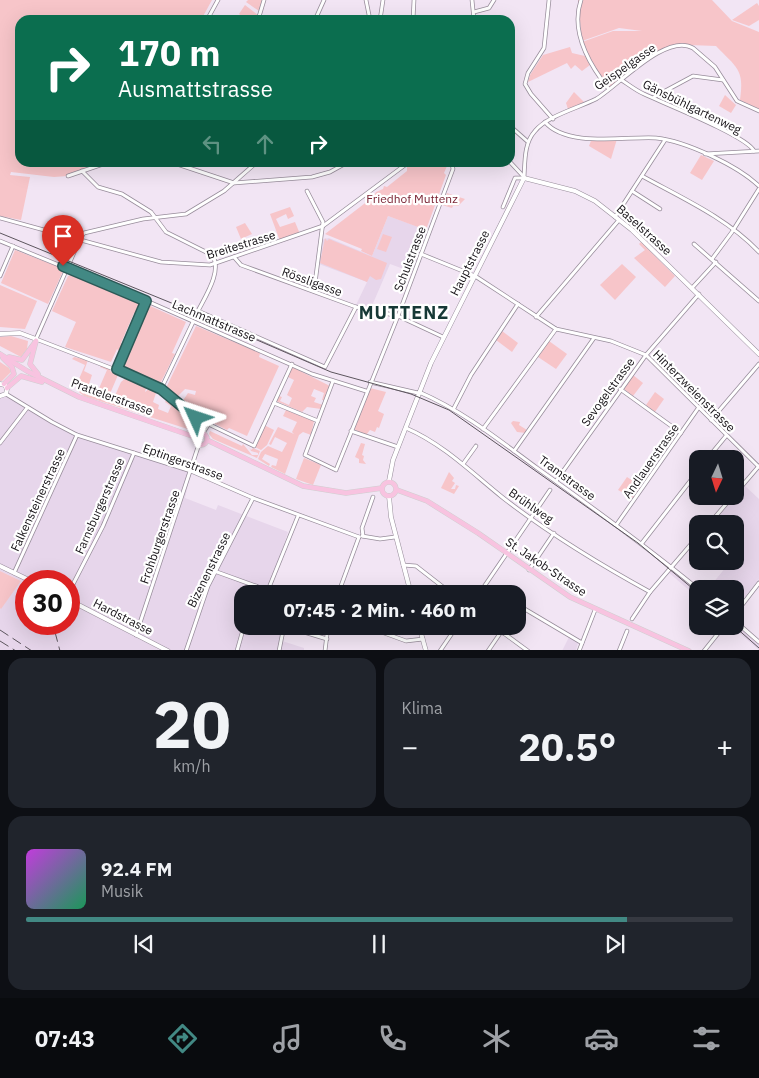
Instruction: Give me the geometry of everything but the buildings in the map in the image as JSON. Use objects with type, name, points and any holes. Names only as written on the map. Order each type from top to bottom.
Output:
[{"type":"main road","points":[[0,354],[22,360],[36,340]]},
{"type":"main road","points":[[36,340],[30,363],[32,369],[67,392]]},
{"type":"main road","points":[[0,354],[12,367],[14,374],[4,385]]},
{"type":"main road","name":"Prattelerstrasse","points":[[0,354],[67,392],[195,437]]},
{"type":"main road","points":[[4,385],[25,376],[67,392]]},
{"type":"main road","points":[[207,440],[204,444],[199,444],[195,437],[203,433],[207,440],[303,486],[346,493],[382,488]]},
{"type":"main road","points":[[389,481],[395,484],[396,490],[393,495],[389,496],[384,495],[382,488],[389,481]]},
{"type":"main road","name":"St. Jakob-Strasse","points":[[396,490],[427,501],[570,597],[595,610],[689,650]]},
{"type":"street","points":[[210,15],[217,0]]},
{"type":"street","points":[[260,15],[264,0]]},
{"type":"street","points":[[317,15],[324,0]]},
{"type":"street","points":[[366,0],[369,15]]},
{"type":"street","points":[[381,15],[383,0]]},
{"type":"street","points":[[413,15],[414,0]]},
{"type":"street","points":[[472,0],[474,12],[489,8],[494,0]]},
{"type":"street","points":[[549,0],[544,48],[528,74],[526,84],[531,94],[553,119]]},
{"type":"street","points":[[580,0],[578,20],[586,55],[608,88]]},
{"type":"street","name":"Geispelgasse","points":[[546,122],[598,98],[608,88],[663,51],[690,45],[708,59],[723,80]]},
{"type":"street","points":[[653,98],[693,76],[723,80],[737,101],[759,111]]},
{"type":"street","name":"Gänsbühlgartenweg","points":[[620,80],[653,98],[696,116],[752,146],[757,151]]},
{"type":"street","points":[[524,178],[527,142],[546,122],[562,132],[583,138],[665,140],[704,154],[741,172],[759,188],[733,230],[712,259]]},
{"type":"street","points":[[515,131],[527,142]]},
{"type":"street","points":[[536,317],[617,218],[665,140]]},
{"type":"street","points":[[704,154],[709,152],[757,151]]},
{"type":"street","points":[[68,176],[94,167]]},
{"type":"street","points":[[187,167],[234,183],[312,177],[336,167]]},
{"type":"street","points":[[36,340],[84,233],[91,230],[186,214],[234,183],[252,167]]},
{"type":"street","name":"Breitestrasse","points":[[0,218],[160,262],[193,265],[215,264],[323,226],[402,167]]},
{"type":"street","name":"Schulstrasse","points":[[318,421],[305,456],[336,470],[366,390],[398,316],[453,169],[452,167]]},
{"type":"street","points":[[514,167],[524,178]]},
{"type":"street","points":[[82,171],[98,187],[122,194],[149,210],[166,232],[212,255],[215,273],[198,311],[325,367],[356,307]]},
{"type":"street","points":[[642,176],[710,214],[759,252]]},
{"type":"street","points":[[503,207],[515,178],[524,178]]},
{"type":"street","name":"Baselstrasse","points":[[524,178],[579,192],[595,201],[617,218],[759,354]]},
{"type":"street","name":"Hauptstrasse","points":[[389,481],[389,471],[418,393],[443,337],[524,178]]},
{"type":"street","points":[[307,190],[323,226],[314,291]]},
{"type":"street","points":[[632,191],[660,209]]},
{"type":"street","name":"Lachmattstrasse","points":[[0,240],[333,381],[366,390]]},
{"type":"street","points":[[694,244],[759,301]]},
{"type":"street","points":[[0,276],[13,246]]},
{"type":"street","name":"Hinterzweienstrasse","points":[[421,254],[475,276],[536,317],[556,328],[611,341],[646,355],[759,467]]},
{"type":"street","name":"Rössligasse","points":[[234,257],[241,265],[356,307],[398,316],[443,337]]},
{"type":"street","points":[[692,288],[716,262]]},
{"type":"street","name":"Sevogelstrasse","points":[[556,481],[620,389],[698,294]]},
{"type":"street","points":[[117,369],[146,301]]},
{"type":"street","points":[[454,408],[471,375],[518,304]]},
{"type":"street","points":[[161,389],[193,322]]},
{"type":"street","points":[[483,429],[556,328]]},
{"type":"street","points":[[0,334],[20,333],[117,369],[161,389],[208,425],[254,446],[292,364]]},
{"type":"street","points":[[514,451],[594,338]]},
{"type":"street","points":[[711,420],[759,364]]},
{"type":"street","points":[[274,403],[318,421],[333,381]]},
{"type":"street","name":"Tramstrasse","points":[[370,382],[418,393],[454,408],[617,524],[689,582]]},
{"type":"street","points":[[0,396],[6,394],[4,385]]},
{"type":"street","points":[[620,389],[681,433]]},
{"type":"street","name":"Eptingerstrasse","points":[[6,394],[27,408],[77,435],[191,471],[298,516],[361,536],[380,539],[396,538]]},
{"type":"street","name":"Andlauerstrasse","points":[[617,524],[699,407]]},
{"type":"street","points":[[0,443],[27,408]]},
{"type":"street","points":[[203,433],[208,425]]},
{"type":"street","name":"Brühlweg","points":[[406,428],[422,436],[463,464],[531,518],[600,564],[650,592]]},
{"type":"street","points":[[351,431],[398,447]]},
{"type":"street","name":"Falkensteinerstrasse","points":[[14,573],[77,435]]},
{"type":"street","points":[[714,450],[726,436]]},
{"type":"street","name":"Frohburgerstrasse","points":[[136,635],[199,444]]},
{"type":"street","points":[[463,464],[476,446]]},
{"type":"street","name":"Farnsburgerstrasse","points":[[80,571],[103,526],[134,453]]},
{"type":"street","points":[[744,484],[759,467]]},
{"type":"street","points":[[642,543],[689,483]]},
{"type":"street","points":[[485,585],[550,490]]},
{"type":"street","points":[[389,496],[396,538],[408,585]]},
{"type":"street","points":[[342,585],[361,536],[373,497]]},
{"type":"street","name":"Bizenenstrasse","points":[[186,650],[198,609],[253,498]]},
{"type":"street","points":[[716,515],[725,505]]},
{"type":"street","points":[[270,585],[298,516]]},
{"type":"street","points":[[529,570],[554,533]]},
{"type":"street","points":[[632,619],[650,592],[689,546]]},
{"type":"street","points":[[403,565],[416,566],[440,585]]},
{"type":"street","points":[[0,566],[14,573]]},
{"type":"street","points":[[217,572],[253,585]]},
{"type":"street","points":[[744,602],[759,583]]},
{"type":"street","name":"Hardstrasse","points":[[80,606],[168,650]]},
{"type":"street","points":[[526,610],[582,643]]},
{"type":"street","points":[[579,650],[595,610]]},
{"type":"street","points":[[744,629],[759,642]]},
{"type":"street","points":[[619,650],[627,631]]},
{"type":"street","points":[[237,650],[241,635]]},
{"type":"street","points":[[279,650],[282,635]]},
{"type":"street","points":[[313,635],[326,639]]},
{"type":"street","points":[[325,650],[327,635]]},
{"type":"street","points":[[390,635],[406,641],[423,639]]},
{"type":"street","points":[[422,635],[426,650]]},
{"type":"street","points":[[440,650],[451,635]]},
{"type":"street","points":[[488,650],[500,635]]},
{"type":"street","points":[[505,635],[528,650]]},
{"type":"street","points":[[704,650],[716,635]]},
{"type":"shaded area","points":[[388,216],[427,230],[412,272],[390,264],[371,308],[356,305],[367,282],[319,264],[323,239],[329,238],[372,256]]},
{"type":"shaded area","points":[[6,394],[77,435],[191,471],[185,498],[216,510],[218,505],[288,532],[271,585],[234,585],[234,635],[280,635],[279,640],[304,648],[304,650],[0,650],[0,608],[15,589],[15,635],[80,635],[80,570],[15,570],[15,578],[0,571],[0,396]]},
{"type":"shaded area","points":[[745,486],[759,499],[759,579],[744,598],[744,580],[715,580],[724,570],[744,570],[744,515],[720,515],[728,505],[744,505]]},
{"type":"shaded area","points":[[672,569],[689,584],[689,590],[668,572]]},
{"type":"shaded area","points":[[744,631],[759,644],[759,650],[742,635],[744,635]]},
{"type":"shaded area","points":[[569,637],[578,643],[576,650],[562,650]]},
{"type":"green space","points":[[0,0],[212,0],[204,15],[15,15],[15,167],[94,167],[68,176],[54,177],[11,172],[10,175],[30,177],[21,220],[0,216]]},
{"type":"green space","points":[[248,0],[262,0],[259,11],[246,2]]},
{"type":"green space","points":[[578,0],[712,0],[732,21],[759,32],[759,109],[740,100],[740,75],[734,64],[716,46],[689,45],[663,51],[608,88],[591,66],[582,42],[613,31],[642,31],[619,28],[582,41]]},
{"type":"green space","points":[[757,3],[759,6],[759,20],[749,26],[732,20]]},
{"type":"green space","points":[[245,5],[258,15],[240,15],[239,14]]},
{"type":"green space","points":[[570,47],[572,53],[585,56],[590,65],[582,71],[575,65],[571,69],[567,63],[528,82],[530,75],[543,55]]},
{"type":"green space","points":[[574,92],[584,102],[568,109],[566,103]]},
{"type":"green space","points":[[725,95],[736,105],[731,113],[719,106]]},
{"type":"green space","points":[[592,138],[617,139],[611,159],[589,146]]},
{"type":"green space","points":[[701,155],[714,161],[702,180],[690,173]]},
{"type":"green space","name":"Friedhof Muttenz","points":[[407,167],[447,167],[444,173],[446,175],[426,230],[388,216],[372,256],[361,251],[362,249],[325,234],[373,197],[376,192],[383,189],[384,186],[387,187],[407,171]]},
{"type":"green space","points":[[447,193],[465,199],[458,206],[453,206],[452,208],[442,205]]},
{"type":"green space","points":[[290,207],[294,216],[288,219],[286,214],[276,219],[280,227],[295,222],[300,234],[280,241],[270,214]]},
{"type":"green space","points":[[245,223],[252,234],[241,239],[236,227]]},
{"type":"green space","points":[[383,234],[392,237],[386,252],[377,249]]},
{"type":"green space","points":[[325,238],[327,241],[329,239],[387,263],[381,279],[376,280],[370,276],[367,282],[320,263]]},
{"type":"green space","points":[[641,242],[675,276],[665,287],[634,258],[645,250],[639,244]]},
{"type":"green space","points":[[15,250],[64,269],[48,304],[1,283]]},
{"type":"green space","points":[[622,264],[636,277],[615,300],[600,285]]},
{"type":"green space","points":[[71,275],[143,305],[138,315],[134,313],[121,343],[125,345],[121,353],[117,349],[111,362],[65,347],[76,322],[52,311],[68,276]]},
{"type":"green space","points":[[0,285],[37,301],[25,329],[0,327]]},
{"type":"green space","points":[[148,305],[186,322],[172,353],[175,354],[160,384],[120,367]]},
{"type":"green space","points":[[196,326],[260,353],[259,357],[279,366],[247,436],[229,428],[227,430],[203,418],[182,402],[188,393],[195,395],[196,391],[185,389],[177,397],[166,388]]},
{"type":"green space","points":[[502,331],[518,343],[512,352],[496,340]]},
{"type":"green space","points":[[11,336],[28,341],[27,349],[21,357],[0,346],[0,337]]},
{"type":"green space","points":[[549,341],[567,354],[556,369],[538,357]]},
{"type":"green space","points":[[74,357],[88,360],[84,371],[92,375],[87,390],[97,393],[107,370],[100,367],[101,365],[111,368],[110,371],[118,375],[109,396],[114,398],[121,382],[128,376],[146,388],[145,392],[149,389],[156,393],[153,402],[159,405],[158,409],[168,413],[171,406],[165,402],[168,397],[200,423],[200,429],[194,431],[84,396],[79,392],[80,388],[76,386],[85,365],[72,359]]},
{"type":"green space","points":[[0,362],[9,368],[11,372],[2,381],[0,381]]},
{"type":"green space","points":[[292,367],[330,386],[324,400],[322,400],[324,393],[314,389],[311,396],[316,398],[314,402],[323,405],[321,409],[307,407],[302,412],[276,401],[279,396],[282,397],[280,401],[289,405],[292,398],[287,395],[294,380],[288,377],[282,388]]},
{"type":"green space","points":[[633,375],[643,383],[633,396],[624,389]]},
{"type":"green space","points":[[370,388],[386,392],[378,411],[384,414],[379,428],[377,427],[375,432],[370,430],[366,435],[354,429]]},
{"type":"green space","points":[[655,392],[664,399],[655,412],[646,405]]},
{"type":"green space","points":[[286,410],[314,421],[311,435],[303,432],[299,435],[285,474],[271,467],[272,465],[276,466],[278,459],[265,454],[262,459],[270,464],[269,466],[258,459],[261,452],[268,446],[282,452],[287,443],[275,437],[271,445],[269,444],[278,427],[294,434],[292,432],[297,422],[283,416]]},
{"type":"green space","points":[[513,421],[520,422],[519,425],[527,430],[526,433],[517,432],[511,423]]},
{"type":"green space","points":[[264,425],[274,430],[267,445],[261,450],[255,447]]},
{"type":"green space","points":[[210,431],[242,446],[243,444],[252,455],[258,455],[258,453],[251,451],[249,447],[251,450],[253,448],[260,451],[257,458],[213,439],[209,434]]},
{"type":"green space","points":[[361,443],[365,444],[362,455],[366,464],[359,463],[359,459],[355,457]]},
{"type":"green space","points":[[304,458],[321,465],[313,485],[296,479]]},
{"type":"green space","points":[[449,472],[454,478],[452,481],[455,483],[451,489],[455,489],[456,485],[459,486],[454,494],[441,488]]},
{"type":"green space","points":[[627,477],[641,486],[633,498],[618,490]]},
{"type":"green space","points":[[0,571],[15,578],[15,589],[0,608]]},
{"type":"tram line","points":[[0,233],[169,302],[331,372],[411,394],[449,410],[638,543],[689,586]]},
{"type":"tram line","points":[[744,635],[759,648]]},
{"type":"railway","points":[[0,630],[30,650]]},
{"type":"railway","points":[[56,635],[60,650]]},
{"type":"railway","points":[[0,641],[14,650]]},
{"type":"district","name":"MUTTENZ","points":[[404,313]]},
{"type":"route","points":[[63,266],[146,301],[117,369],[171,395],[196,418]]}]
